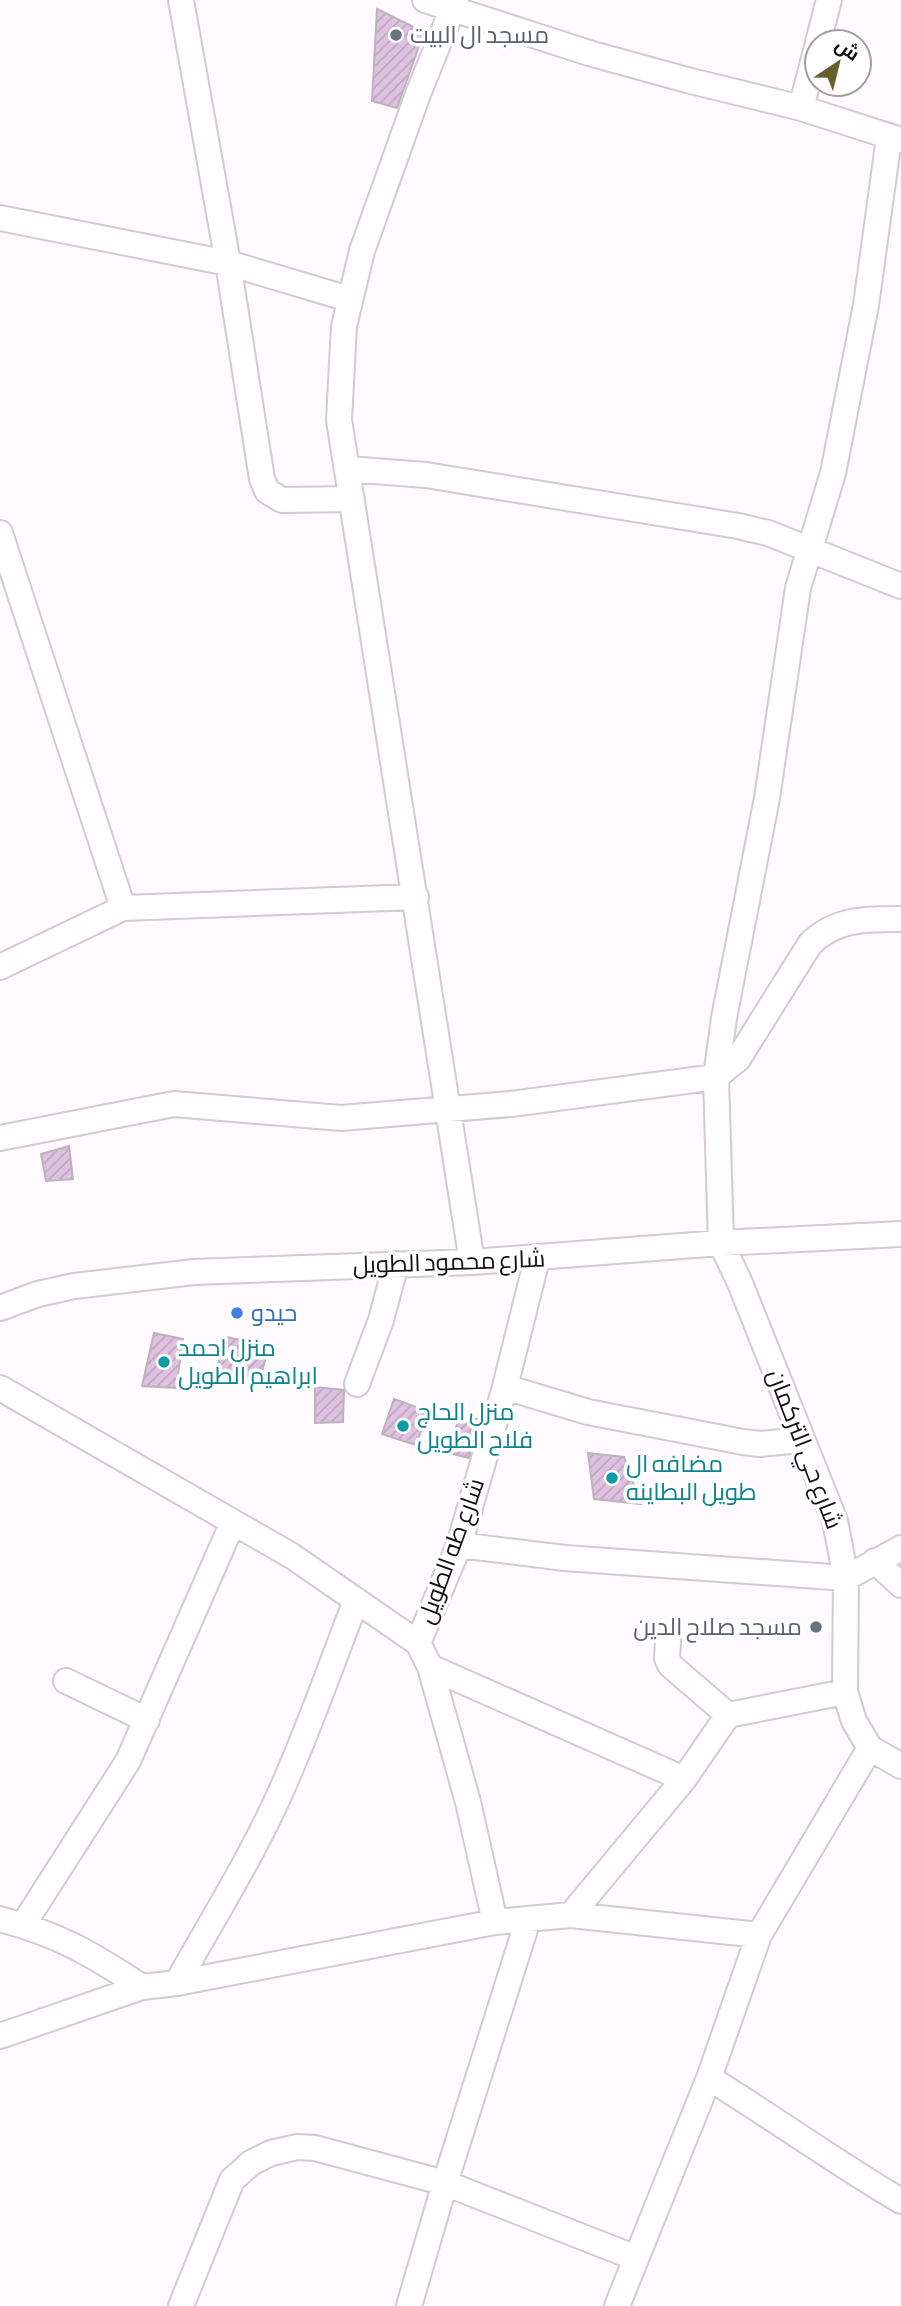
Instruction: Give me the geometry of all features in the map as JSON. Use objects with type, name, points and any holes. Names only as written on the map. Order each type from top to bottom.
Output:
[{"type":"street","points":[[181,0],[228,263],[257,461],[267,491],[282,500],[352,499]]},
{"type":"street","points":[[425,0],[455,5],[589,53],[801,108],[895,139],[833,473],[798,588],[767,798],[724,1018],[716,1077],[721,1243]]},
{"type":"street","points":[[822,28],[829,0]]},
{"type":"street","points":[[455,5],[418,94],[362,251],[344,326],[339,409],[472,1262]]},
{"type":"street","points":[[801,108],[804,98]]},
{"type":"street","points":[[0,218],[228,263],[349,299]]},
{"type":"street","points":[[348,469],[426,475],[738,526],[768,533],[901,586]]},
{"type":"street","points":[[0,533],[123,908]]},
{"type":"street","points":[[0,967],[123,908],[416,897]]},
{"type":"street","points":[[0,1138],[174,1104],[341,1118],[511,1104],[716,1077],[738,1059],[810,944],[821,933],[837,925],[856,921],[901,919]]},
{"type":"street","name":"شارع محمود الطويل","points":[[0,1308],[64,1288],[194,1272],[537,1259],[721,1243],[901,1234]]},
{"type":"street","name":"شارع حي التركمان","points":[[721,1243],[740,1283],[835,1521],[846,1578],[845,1692],[853,1721],[870,1748],[901,1766]]},
{"type":"street","name":"شارع طه الطويل","points":[[495,1922],[468,1802],[430,1667],[418,1643],[459,1545],[505,1387],[537,1259]]},
{"type":"street","points":[[357,1384],[381,1320],[396,1264]]},
{"type":"street","points":[[505,1387],[588,1412],[743,1442],[760,1444],[802,1440]]},
{"type":"street","points":[[0,1388],[292,1556],[418,1643]]},
{"type":"street","points":[[142,1987],[69,1942],[12,1922],[115,1784],[148,1720],[233,1522]]},
{"type":"street","points":[[459,1545],[565,1558],[846,1578],[901,1548]]},
{"type":"street","points":[[875,1561],[901,1585]]},
{"type":"street","points":[[177,1983],[244,1865],[277,1800],[356,1601]]},
{"type":"street","points":[[668,1641],[667,1658],[670,1665],[728,1715]]},
{"type":"street","points":[[430,1667],[684,1779]]},
{"type":"street","points":[[66,1681],[148,1720]]},
{"type":"street","points":[[571,1915],[684,1779],[728,1715],[845,1692]]},
{"type":"street","points":[[627,2302],[636,2258],[709,2078],[759,1935],[870,1748]]},
{"type":"street","points":[[0,2036],[142,1987],[177,1983],[495,1922],[571,1915],[759,1935]]},
{"type":"street","points":[[410,2306],[445,2183],[528,1920]]},
{"type":"street","points":[[709,2078],[901,2201]]},
{"type":"street","points":[[181,2306],[232,2180],[251,2163],[271,2153],[297,2147],[316,2148],[445,2183],[636,2258]]},
{"type":"building","points":[[377,9],[424,32],[397,108],[372,101]]},
{"type":"building","points":[[69,1146],[73,1179],[46,1181],[41,1154]]},
{"type":"building","name":"منزل احمد ابراهيم الطويل","points":[[154,1333],[183,1339],[176,1388],[142,1386]]},
{"type":"building","points":[[226,1337],[269,1346],[260,1379],[217,1368]]},
{"type":"building","points":[[315,1387],[344,1390],[343,1422],[315,1423]]},
{"type":"building","name":"منزل الحاج فلاح الطويل","points":[[394,1399],[428,1411],[416,1445],[382,1434]]},
{"type":"building","points":[[462,1413],[480,1420],[469,1458],[445,1452]]},
{"type":"building","name":"مضافه ال طويل البطاينه","points":[[588,1453],[624,1457],[641,1504],[594,1499]]},
{"type":"place","name":"مسجد ال البيت","points":[[396,35]]},
{"type":"place","name":"حيدو","points":[[237,1313]]},
{"type":"place","name":"منزل احمد ابراهيم الطويل","points":[[164,1362]]},
{"type":"place","name":"منزل الحاج فلاح الطويل","points":[[403,1426]]},
{"type":"place","name":"مضافه ال طويل البطاينه","points":[[612,1478]]},
{"type":"place","name":"مسجد صلاح الدين","points":[[816,1627]]}]
